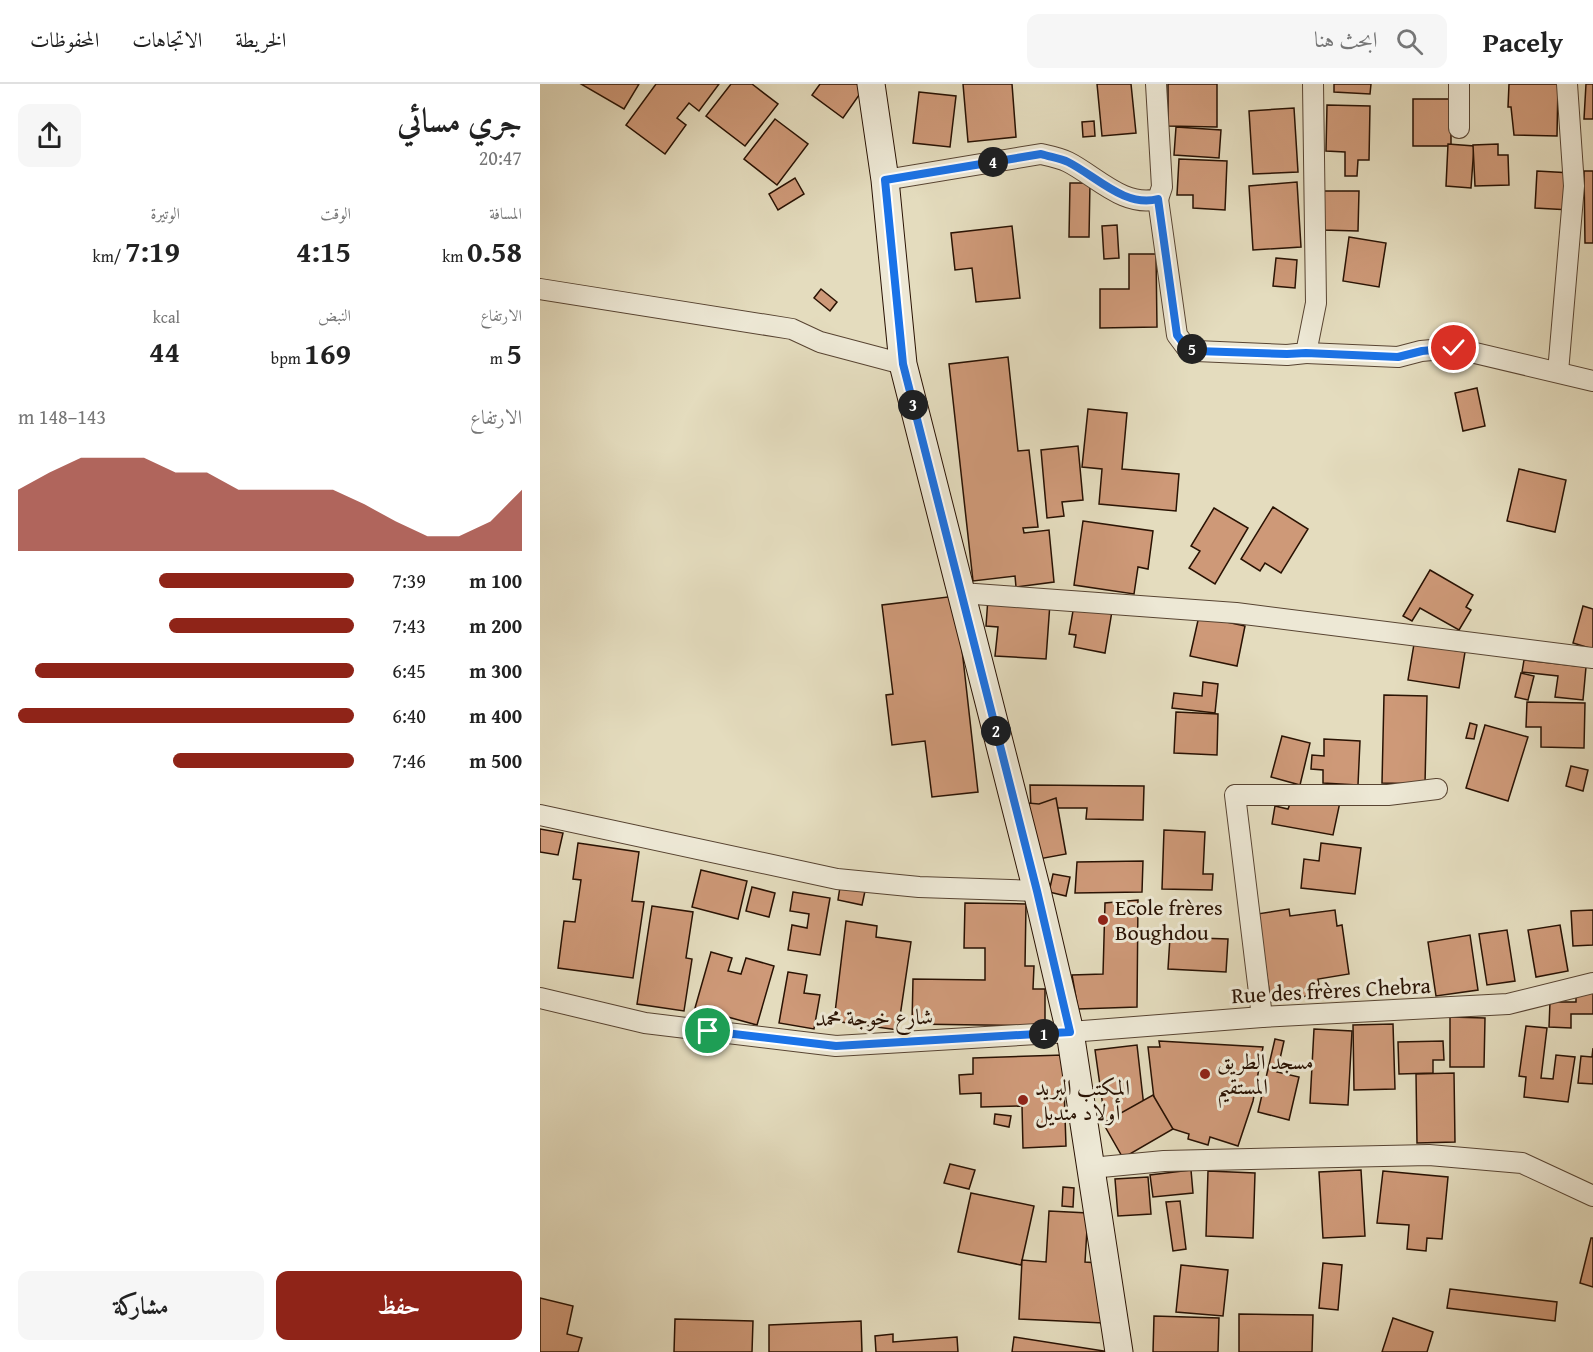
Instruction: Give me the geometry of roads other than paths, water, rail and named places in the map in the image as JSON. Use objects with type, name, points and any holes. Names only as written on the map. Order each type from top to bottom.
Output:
[{"type":"street","points":[[871,84],[885,180],[903,364],[1037,891],[1070,1032],[1119,1352]]},
{"type":"street","points":[[1156,84],[1162,187],[1158,199],[1177,335],[1186,347],[1196,351],[1398,357],[1422,351],[1454,348],[1593,381]]},
{"type":"street","points":[[1306,353],[1316,303],[1313,84]]},
{"type":"street","points":[[1459,84],[1459,128]]},
{"type":"street","points":[[1558,372],[1574,186],[1567,84]]},
{"type":"street","points":[[885,180],[1041,154],[1066,161],[1130,199],[1148,201],[1158,199]]},
{"type":"street","points":[[540,289],[792,329],[820,342],[903,364]]},
{"type":"street","points":[[961,593],[1236,613],[1593,658]]},
{"type":"street","points":[[1262,1017],[1235,795],[1388,795],[1437,789]]},
{"type":"street","points":[[540,815],[837,879],[919,887],[1037,891]]},
{"type":"street","name":"Rue des frères Chebra","points":[[1070,1032],[1262,1017],[1508,1004],[1593,983]]},
{"type":"street","name":"شارع خوجة محمد","points":[[540,998],[645,1023],[836,1046],[1070,1032]]},
{"type":"street","points":[[1091,1168],[1164,1161],[1429,1155],[1522,1163],[1593,1196]]},
{"type":"place","name":"Ecole frères Boughdou","points":[[1103,920]]},
{"type":"place","name":"مسجد الطريق المستقيم","points":[[1205,1074]]},
{"type":"place","name":"المكتب البريد أولاد منديل","points":[[1023,1100]]}]
